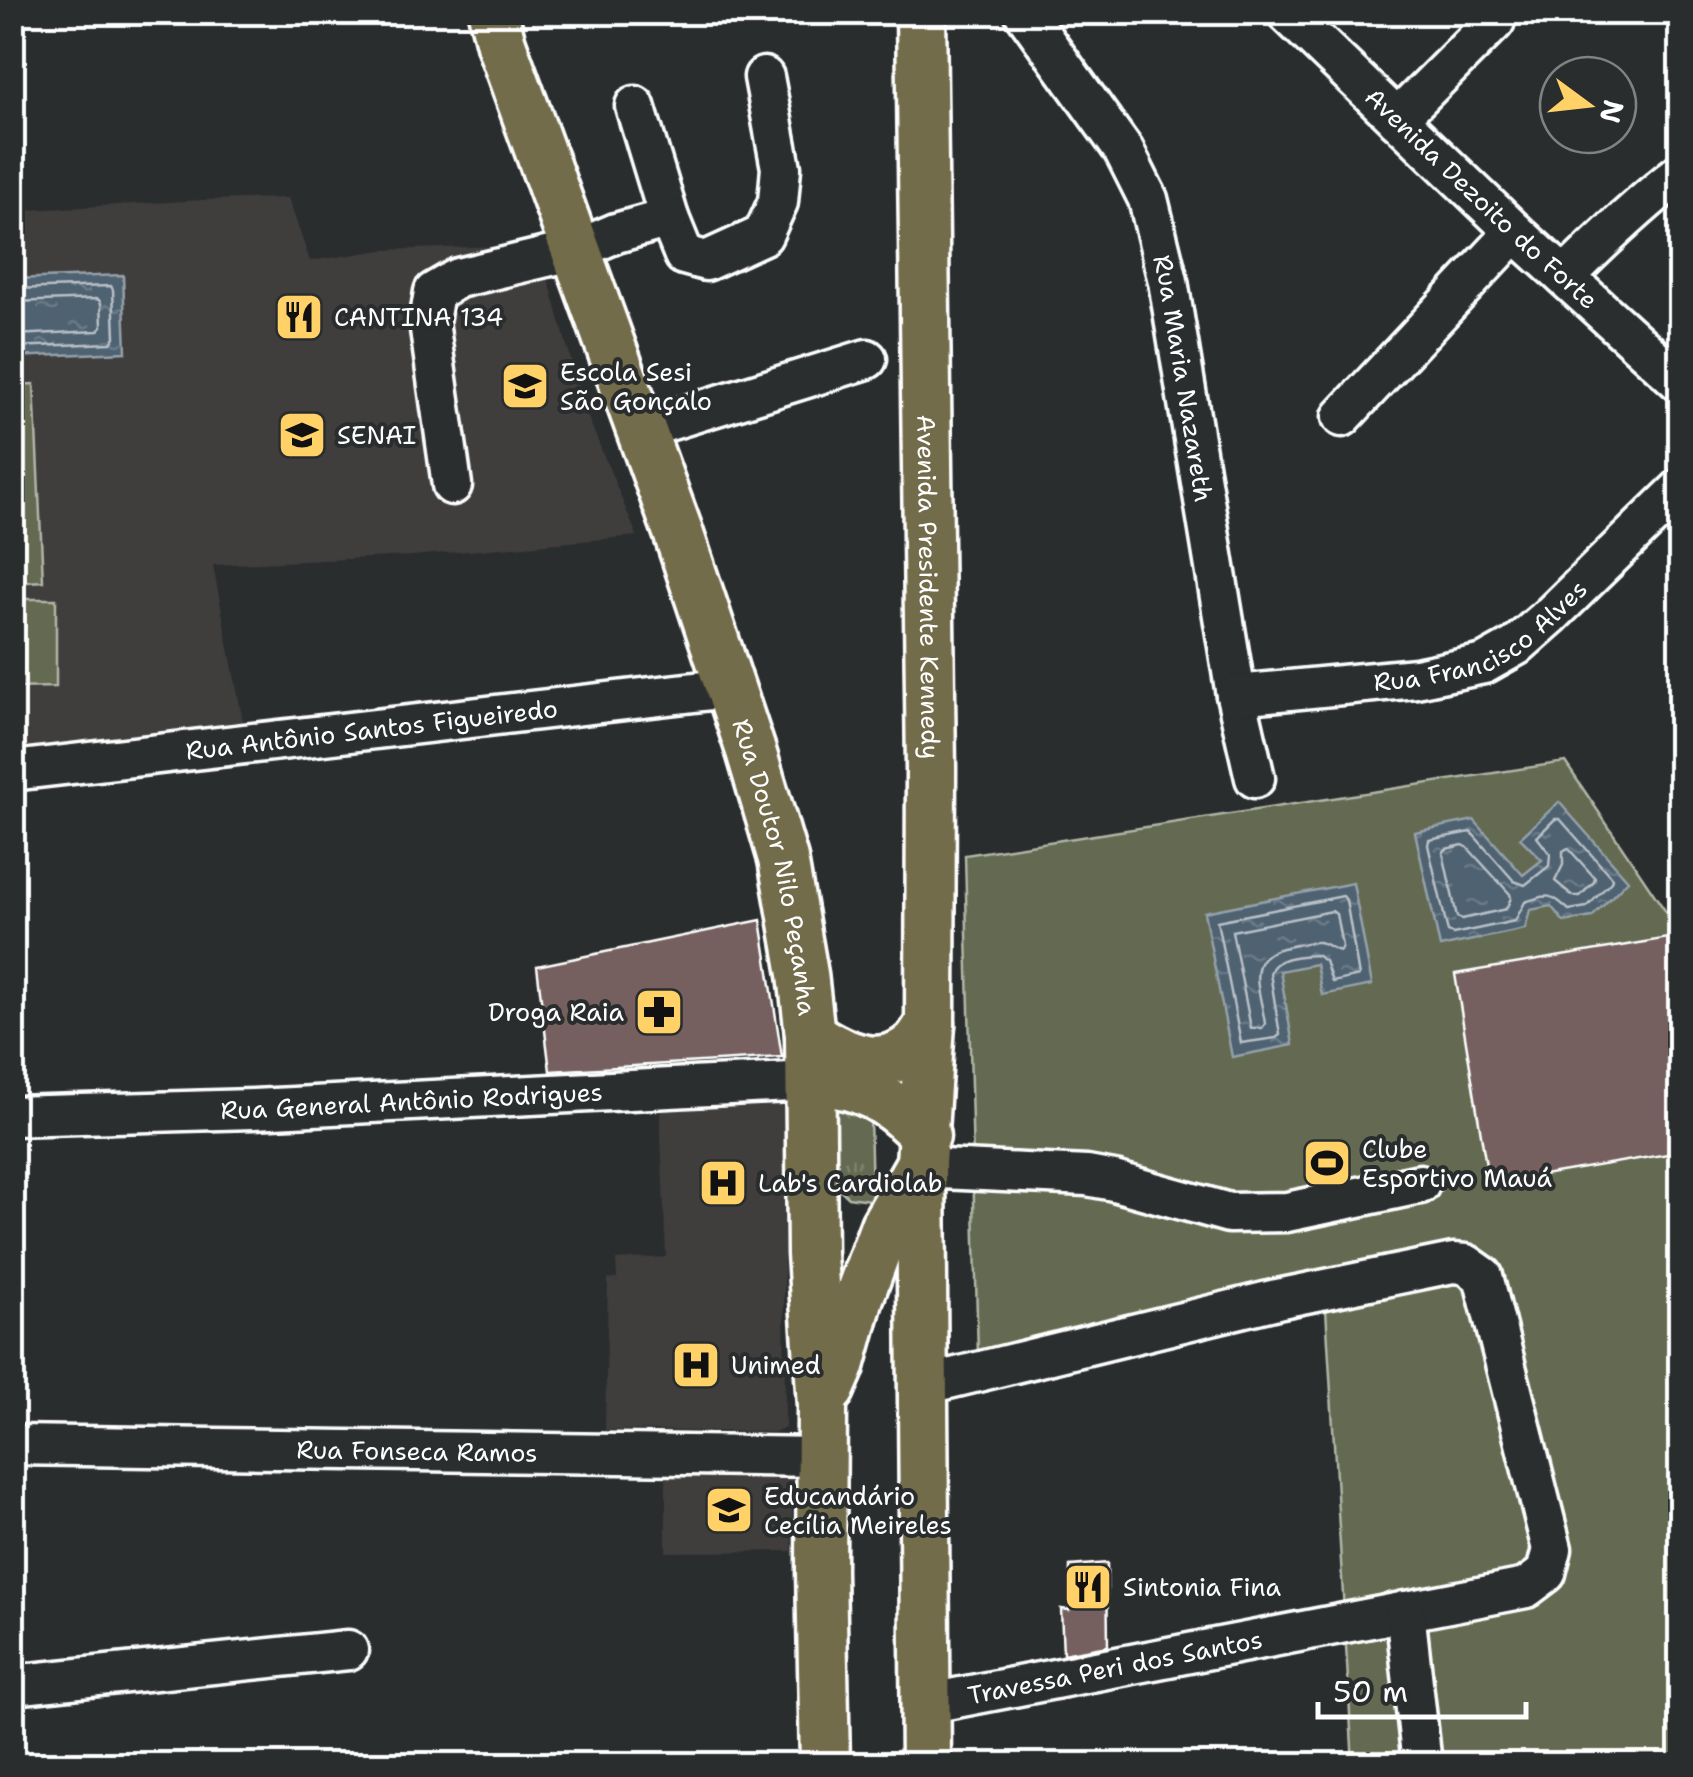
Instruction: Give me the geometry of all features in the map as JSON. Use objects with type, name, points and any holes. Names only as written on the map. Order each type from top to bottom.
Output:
[{"type":"main road","name":"Rua Doutor Nilo Peçanha","points":[[493,12],[501,44],[678,529],[783,859],[810,1058],[812,1254],[822,1406],[825,1764]]},
{"type":"main road","name":"Avenida Presidente Kennedy","points":[[921,12],[931,768],[930,1024],[917,1166],[924,1386],[926,1764]]},
{"type":"main road","points":[[810,1186],[835,1204],[870,1214],[885,1210],[917,1166],[908,1118],[874,1094],[834,1082],[810,1058],[830,1048],[858,1059],[883,1062],[916,1044],[930,1024]]},
{"type":"main road","name":"Avenida Presidente Kennedy","points":[[822,1406],[840,1366],[859,1297],[885,1226],[917,1166]]},
{"type":"street","name":"Rua Maria Nazareth","points":[[1024,12],[1124,151],[1148,200],[1168,281],[1236,694],[1254,778]]},
{"type":"street","name":"Avenida Dezoito do Forte","points":[[1286,12],[1515,232],[1680,382]]},
{"type":"street","points":[[1397,119],[1496,20]]},
{"type":"street","points":[[635,106],[684,255],[706,261],[763,236],[778,202],[781,168],[764,77]]},
{"type":"street","points":[[1565,277],[1608,234],[1680,173]]},
{"type":"street","points":[[452,485],[429,322],[434,292],[458,278],[576,250],[616,233],[669,218]]},
{"type":"street","points":[[1342,416],[1515,232]]},
{"type":"street","points":[[642,429],[866,359]]},
{"type":"street","name":"Rua Francisco Alves","points":[[1236,694],[1416,678],[1484,664],[1516,646],[1551,615],[1680,489]]},
{"type":"street","name":"Rua Antônio Santos Figueiredo","points":[[12,770],[729,688]]},
{"type":"street","name":"Rua General Antônio Rodrigues","points":[[12,1116],[253,1109],[810,1058]]},
{"type":"street","points":[[917,1166],[1087,1176],[1244,1214],[1287,1212],[1420,1184]]},
{"type":"street","name":"Travessa Peri dos Santos","points":[[924,1386],[1276,1299],[1453,1263],[1466,1264],[1483,1276],[1552,1550],[1546,1573],[1526,1588],[925,1704]]},
{"type":"street","name":"Rua Fonseca Ramos","points":[[12,1445],[822,1457]]},
{"type":"street","points":[[1405,1610],[1422,1764]]},
{"type":"street","points":[[12,1685],[348,1650]]},
{"type":"shaded area","points":[[288,198],[310,261],[383,250],[535,245],[585,410],[637,536],[412,556],[213,565],[244,727],[13,755],[12,211]]},
{"type":"shaded area","name":"Unimed","points":[[783,1105],[785,1428],[774,1432],[605,1430],[608,1279],[617,1278],[616,1260],[666,1257],[660,1110]]},
{"type":"shaded area","name":"Educandário Cecília Meireles","points":[[666,1468],[792,1468],[792,1551],[666,1552]]},
{"type":"green space","points":[[34,384],[43,581],[13,583],[13,385]]},
{"type":"green space","points":[[13,599],[56,599],[56,687],[13,688]]},
{"type":"green space","name":"Clube Esportivo Mauá","points":[[1565,762],[1674,924],[1680,924],[1680,1764],[1353,1764],[1324,1275],[978,1356],[965,855]]},
{"type":"green space","points":[[835,1091],[870,1117],[869,1200],[848,1197],[827,1178]]},
{"type":"water","points":[[123,275],[126,352],[13,357],[13,279]]},
{"type":"water","points":[[1559,802],[1628,880],[1592,917],[1564,922],[1551,906],[1530,910],[1525,929],[1440,947],[1415,832],[1474,820],[1523,875],[1542,860],[1520,838]]},
{"type":"water","points":[[1353,883],[1372,985],[1322,995],[1316,964],[1280,971],[1293,1045],[1232,1057],[1204,912]]},
{"type":"building","name":"Droga Raia","points":[[761,920],[782,1057],[550,1071],[537,966]]},
{"type":"building","points":[[1680,936],[1680,1152],[1489,1184],[1455,974]]},
{"type":"building","name":"Sintonia Fina","points":[[1107,1563],[1108,1646],[1063,1654],[1061,1609],[1069,1610],[1070,1566]]},
{"type":"place","name":"CANTINA 134","points":[[299,317]]},
{"type":"place","name":"Escola Sesi São Gonçalo","points":[[525,386]]},
{"type":"place","name":"SENAI","points":[[302,435]]},
{"type":"place","name":"Droga Raia","points":[[659,1012]]},
{"type":"place","name":"Clube Esportivo Mauá","points":[[1327,1163]]},
{"type":"place","name":"Lab's Cardiolab","points":[[723,1183]]},
{"type":"place","name":"Unimed","points":[[696,1365]]},
{"type":"place","name":"Educandário Cecília Meireles","points":[[729,1510]]},
{"type":"place","name":"Sintonia Fina","points":[[1088,1587]]}]
